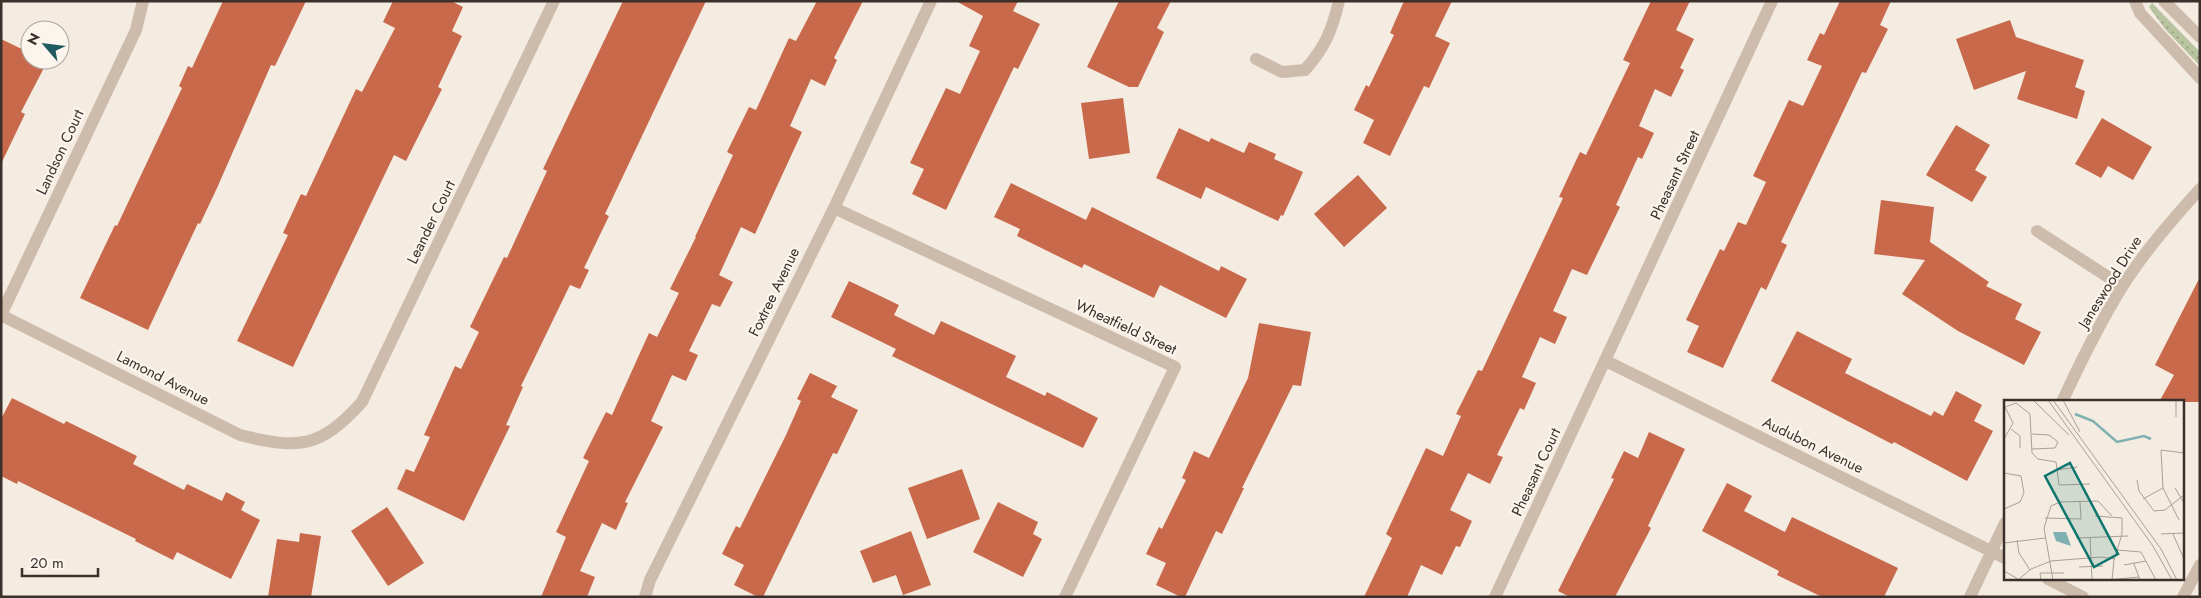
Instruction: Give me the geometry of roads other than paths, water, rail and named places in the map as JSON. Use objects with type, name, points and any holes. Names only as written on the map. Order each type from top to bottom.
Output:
[{"type":"street","name":"Landson Court","points":[[1,315],[136,30],[142,1]]},
{"type":"street","name":"Leander Court","points":[[317,440],[342,424],[362,402],[554,1]]},
{"type":"street","name":"Foxtree Avenue","points":[[645,597],[650,580],[834,208],[931,1]]},
{"type":"street","points":[[1256,59],[1282,72],[1305,70],[1322,50],[1335,21],[1340,1]]},
{"type":"street","name":"Pheasant Street","points":[[1606,361],[1772,1]]},
{"type":"street","points":[[2135,1],[2140,13],[2200,78]]},
{"type":"street","points":[[2164,1],[2200,37]]},
{"type":"street","name":"Janeswood Drive","points":[[2063,400],[2083,358],[2122,286],[2157,239],[2200,189]]},
{"type":"street","name":"Wheatfield Street","points":[[834,208],[1176,367],[1066,597]]},
{"type":"street","points":[[2037,231],[2122,286]]},
{"type":"street","name":"Lamond Avenue","points":[[1,315],[240,435],[267,442],[294,444],[317,440]]},
{"type":"street","name":"Audubon Avenue","points":[[1606,361],[2004,558]]},
{"type":"street","name":"Pheasant Court","points":[[1495,597],[1606,361]]},
{"type":"street","points":[[1970,597],[2004,525]]},
{"type":"street","points":[[2183,597],[2200,566]]},
{"type":"street","points":[[2050,580],[2083,597]]}]
